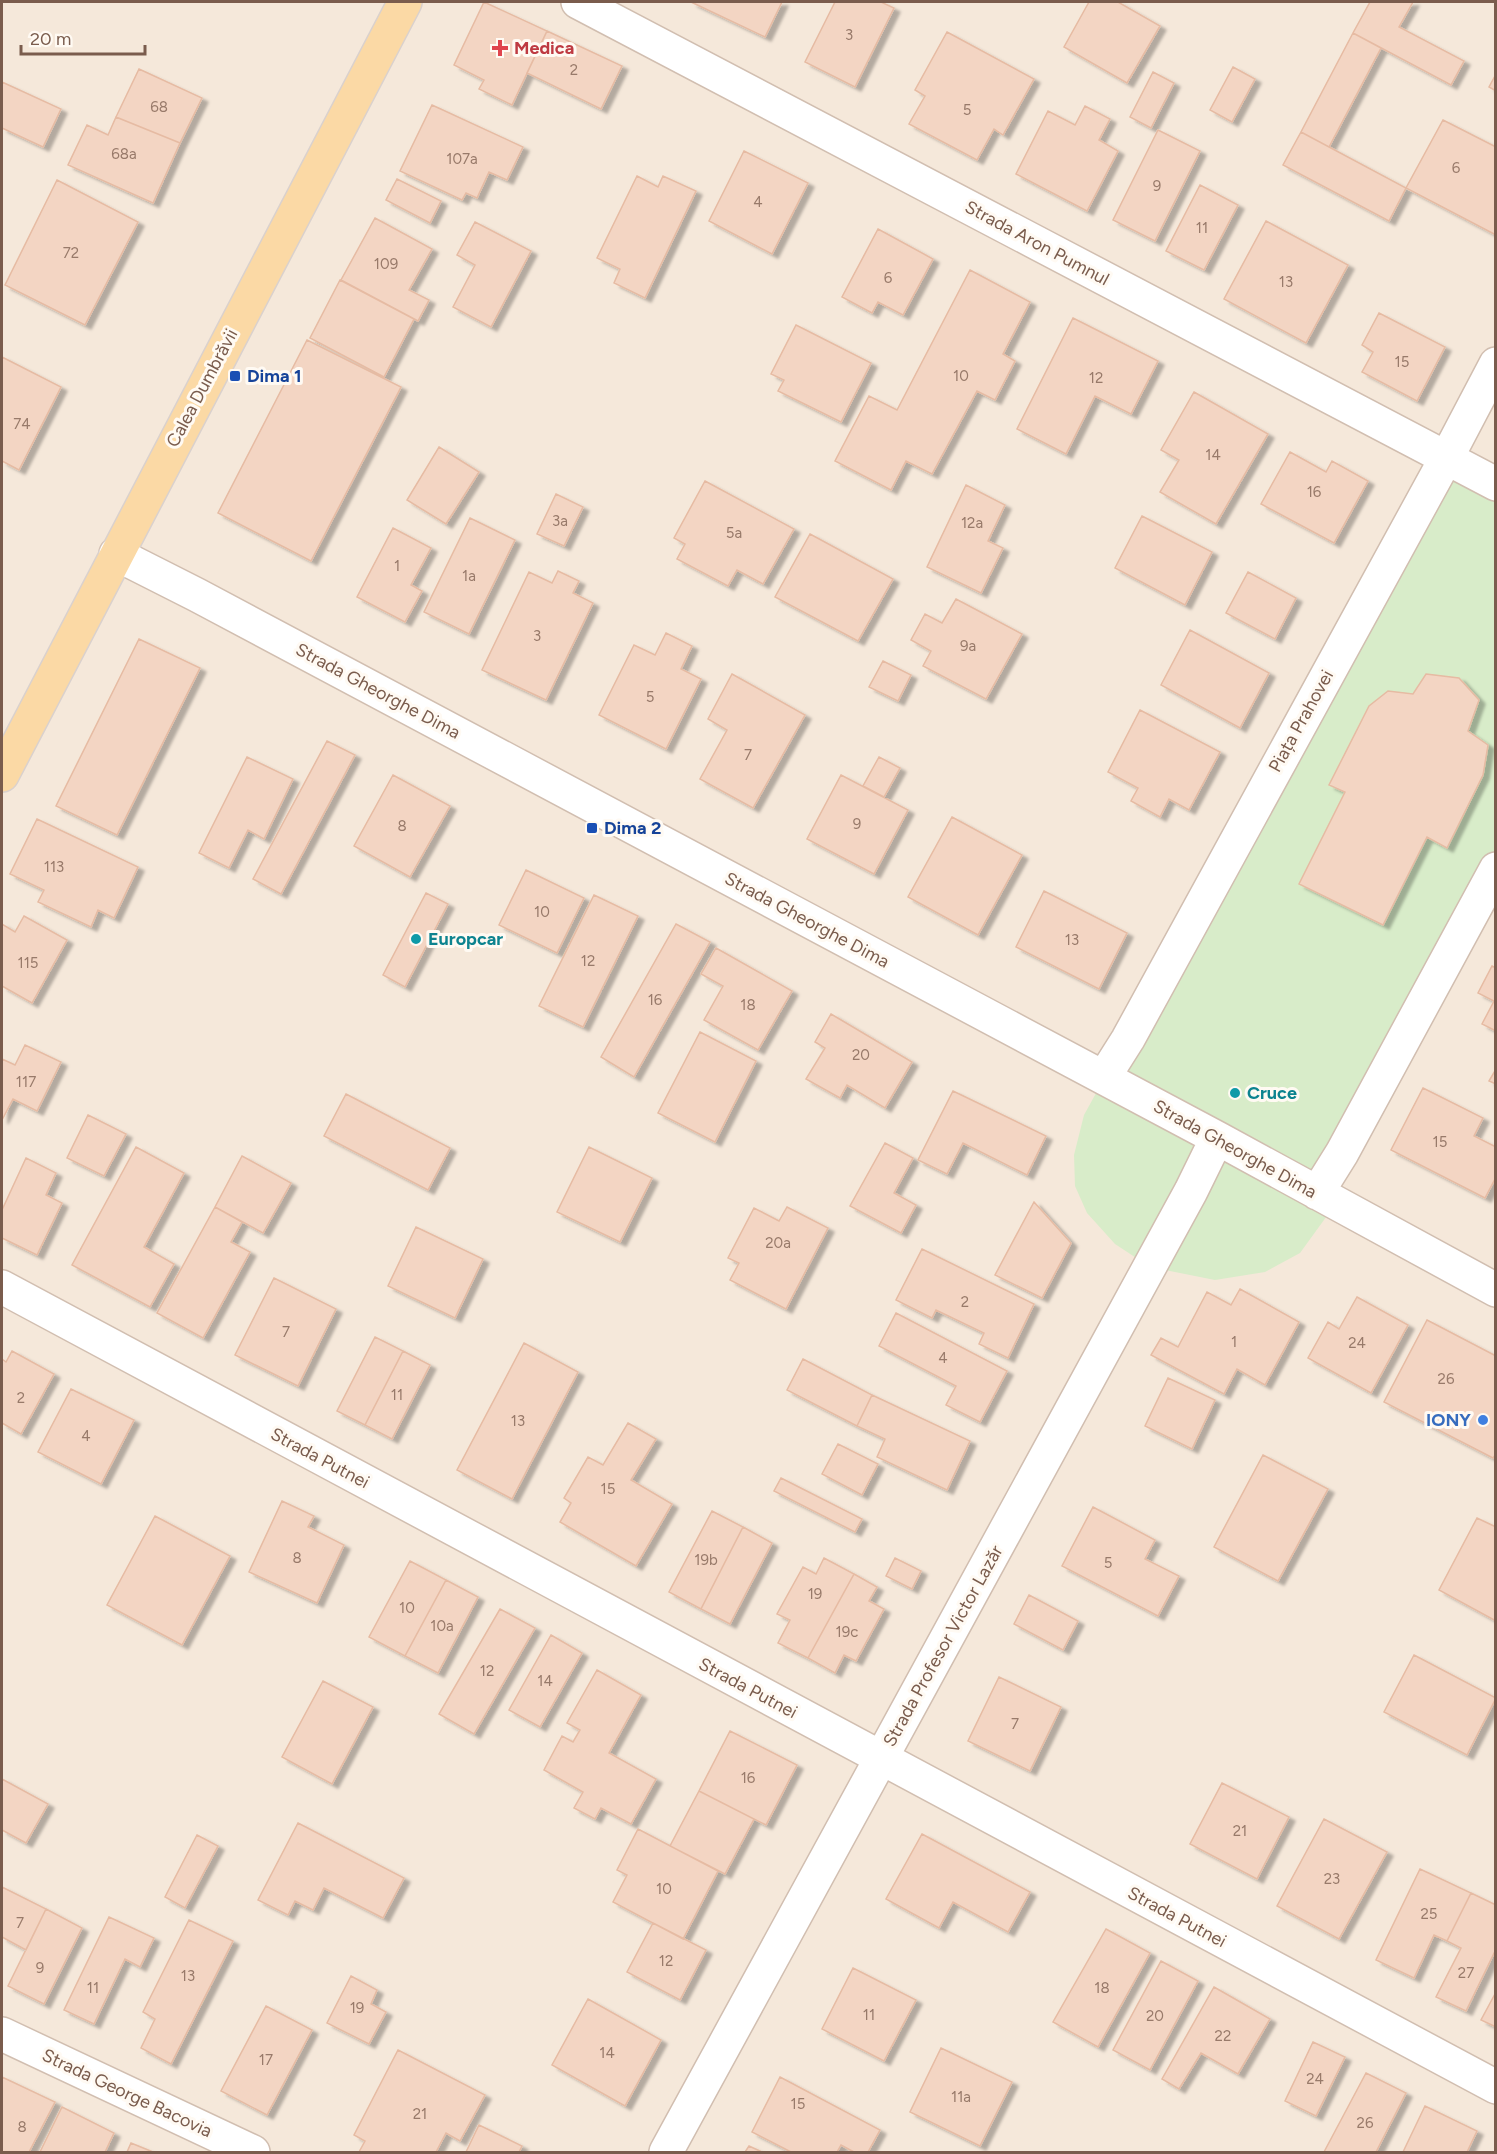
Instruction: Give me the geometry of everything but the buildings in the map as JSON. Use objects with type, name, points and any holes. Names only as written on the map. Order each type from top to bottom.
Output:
[{"type":"main road","name":"Calea Dumbrăvii","points":[[2,775],[405,2]]},
{"type":"street","name":"Strada Aron Pumnul","points":[[578,2],[1496,484]]},
{"type":"street","name":"Piața Prahovei","points":[[1104,1077],[1128,1039],[1496,364]]},
{"type":"street","name":"Strada Gheorghe Dima","points":[[116,554],[1217,1137],[1496,1290]]},
{"type":"street","points":[[1317,1193],[1342,1153],[1496,869]]},
{"type":"street","name":"Strada Profesor Victor Lazăr","points":[[666,2152],[1186,1201],[1217,1137]]},
{"type":"street","name":"Strada Putnei","points":[[2,1287],[1496,2087]]},
{"type":"street","name":"Strada George Bacovia","points":[[2,2034],[253,2152]]},
{"type":"shaded area","points":[[2,2],[1495,2],[1495,2152],[2,2152]]},
{"type":"green space","points":[[1446,458],[1495,484],[1495,871],[1342,1153],[1337,1202],[1300,1253],[1265,1272],[1215,1280],[1150,1267],[1115,1244],[1087,1213],[1075,1186],[1074,1155],[1084,1115]]},
{"type":"place","name":"Medica","points":[[500,48]]},
{"type":"place","name":"Dima 1","points":[[235,376]]},
{"type":"place","name":"Dima 2","points":[[592,828]]},
{"type":"place","name":"Europcar","points":[[416,939]]},
{"type":"place","name":"Cruce","points":[[1235,1093]]},
{"type":"place","name":"IONY","points":[[1483,1420]]}]
